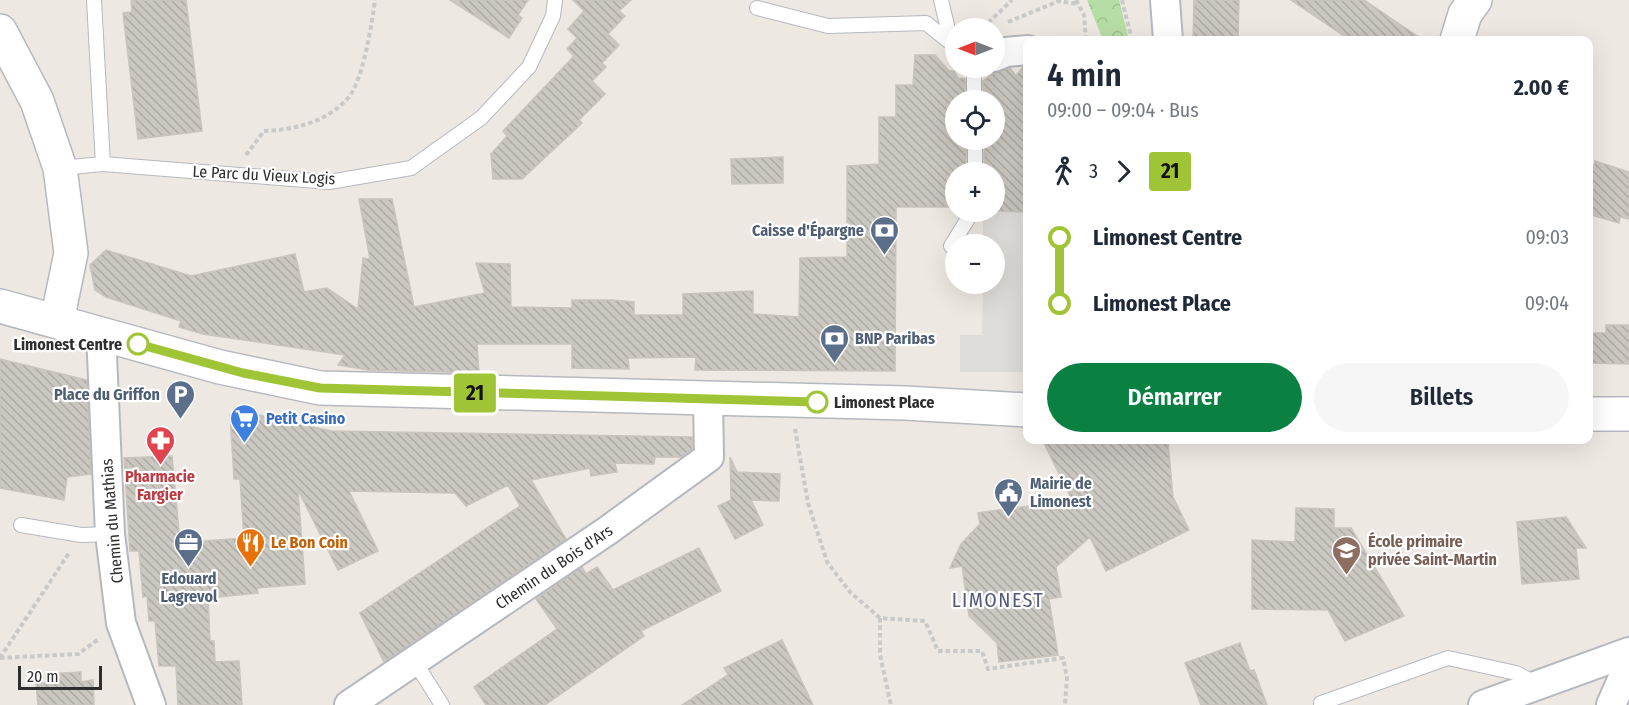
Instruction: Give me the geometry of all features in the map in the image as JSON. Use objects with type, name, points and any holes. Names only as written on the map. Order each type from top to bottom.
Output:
[{"type":"main road","points":[[1458,36],[1465,14],[1475,0]]},
{"type":"main road","points":[[0,31],[37,101],[60,168],[71,253],[57,321]]},
{"type":"main road","points":[[0,306],[232,370],[320,388],[1023,410]]},
{"type":"main road","points":[[1593,414],[1629,414]]},
{"type":"street","points":[[1165,0],[1168,36]]},
{"type":"street","points":[[1005,52],[1023,50]]},
{"type":"street","name":"Chemin du Mathias","points":[[100,333],[110,534],[122,623],[151,705]]},
{"type":"street","name":"Chemin du Bois d'Ars","points":[[349,705],[607,531],[709,457],[708,400]]},
{"type":"street","points":[[1483,705],[1629,652]]},
{"type":"street","points":[[1611,705],[1629,664]]},
{"type":"lane","points":[[94,0],[103,164]]},
{"type":"lane","name":"Le Parc du Vieux Logis","points":[[60,168],[103,164],[329,182],[411,168],[482,118],[529,67],[552,16],[555,0]]},
{"type":"lane","points":[[941,0],[946,18]]},
{"type":"lane","points":[[757,8],[828,26],[926,23],[945,38]]},
{"type":"lane","points":[[21,525],[81,535],[110,534]]},
{"type":"lane","points":[[1322,705],[1321,703],[1448,658],[1516,673],[1537,684]]},
{"type":"lane","points":[[415,662],[442,705]]},
{"type":"path","points":[[231,175],[264,131],[291,130],[325,116],[350,97],[364,60],[375,0]]},
{"type":"path","points":[[993,18],[1012,0]]},
{"type":"path","points":[[1122,0],[1131,36]]},
{"type":"path","points":[[1005,24],[1059,2],[1077,2],[1084,15],[1086,36]]},
{"type":"path","points":[[794,401],[797,453],[808,503],[827,562],[850,592],[880,618],[925,621],[938,651],[982,651],[988,669],[1063,658],[1067,678],[1065,705]]},
{"type":"path","points":[[0,658],[81,535]]},
{"type":"path","points":[[880,618],[880,655],[891,705]]},
{"type":"path","points":[[0,658],[78,654],[122,623]]},
{"type":"green space","points":[[1087,0],[1119,0],[1128,36],[1101,36]]},
{"type":"shaded area","points":[[1005,211],[1023,212],[1023,372],[960,372],[960,335],[982,335],[983,294],[1005,294],[1005,234],[983,234],[983,222],[1005,222]]},
{"type":"building","points":[[131,0],[186,0],[202,131],[138,139],[123,13],[132,12]]},
{"type":"building","points":[[450,0],[528,0],[518,15],[522,18],[509,38]]},
{"type":"building","points":[[573,0],[631,0],[619,11],[625,16],[608,34],[619,45],[602,63],[606,67],[592,81],[605,94],[579,120],[582,123],[522,179],[493,179],[491,154],[507,136],[503,131],[574,56],[567,49],[577,38],[568,29],[584,11]]},
{"type":"building","points":[[1194,0],[1239,0],[1238,36],[1193,36]]},
{"type":"building","points":[[1291,0],[1364,0],[1417,36],[1344,36]]},
{"type":"building","points":[[915,55],[935,55],[945,66],[945,78],[965,79],[965,90],[945,90],[945,150],[966,150],[966,162],[945,162],[945,207],[896,207],[895,371],[695,370],[696,357],[628,358],[629,369],[572,368],[572,344],[477,344],[479,373],[368,370],[338,365],[345,355],[203,334],[179,327],[181,321],[106,297],[95,290],[90,265],[106,250],[191,276],[295,254],[304,292],[327,288],[358,309],[363,258],[370,259],[359,199],[392,199],[414,307],[485,293],[476,263],[510,264],[511,307],[572,308],[572,300],[612,300],[634,302],[634,315],[683,315],[683,294],[753,291],[753,314],[799,317],[800,258],[847,257],[847,166],[879,164],[879,117],[896,117],[896,85],[913,85]]},
{"type":"building","points":[[1023,67],[1023,212],[1005,211],[1005,162],[984,162],[984,150],[1005,150],[1005,90],[983,90],[983,81],[987,78],[1005,78],[1005,70],[1010,68],[1016,76]]},
{"type":"building","points":[[783,157],[783,183],[732,184],[731,159]]},
{"type":"building","points":[[1595,161],[1629,172],[1629,219],[1620,217],[1619,223],[1593,215]]},
{"type":"building","points":[[1606,325],[1629,325],[1629,364],[1593,363],[1593,333],[1606,333]]},
{"type":"building","points":[[0,359],[87,380],[91,474],[67,477],[64,500],[0,488]]},
{"type":"building","points":[[230,415],[259,415],[331,431],[692,437],[692,449],[681,457],[655,457],[654,464],[615,463],[617,472],[591,476],[590,468],[531,480],[566,539],[384,662],[360,613],[520,506],[508,485],[466,506],[455,493],[349,491],[378,551],[338,570],[298,490],[305,584],[257,588],[258,593],[208,598],[210,641],[214,641],[215,662],[239,661],[242,705],[178,705],[176,666],[159,666],[155,621],[149,621],[147,596],[143,597],[139,551],[130,551],[124,458],[172,456],[180,543],[244,538],[240,479],[234,479]]},
{"type":"building","points":[[1044,444],[1168,444],[1173,497],[1189,530],[1106,571],[1090,537],[1056,567],[1061,597],[1049,599],[1058,655],[999,662],[997,643],[969,616],[962,566],[950,568],[961,544],[980,524],[978,513],[1072,500]]},
{"type":"building","points":[[730,457],[737,472],[780,474],[779,501],[751,500],[763,525],[735,539],[718,506],[731,500]]},
{"type":"building","points":[[1296,508],[1334,509],[1334,528],[1351,528],[1404,616],[1345,641],[1328,610],[1252,609],[1252,540],[1295,542]]},
{"type":"building","points":[[1566,517],[1586,548],[1576,548],[1579,579],[1522,584],[1517,522]]},
{"type":"building","points":[[699,548],[721,591],[641,631],[644,636],[545,705],[486,705],[474,687],[557,629],[536,599],[582,567],[586,574],[597,567],[613,590]]},
{"type":"building","points":[[782,640],[813,705],[682,705],[728,675],[724,668]]},
{"type":"building","points":[[1240,643],[1250,671],[1254,670],[1267,705],[1201,705],[1185,663]]},
{"type":"building","points":[[81,672],[81,682],[93,680],[94,705],[38,705],[36,683],[46,683],[46,674]]},
{"type":"bus line","name":"21","points":[[138,344],[243,373],[320,388],[817,402]]},
{"type":"place","name":"Caisse d'Épargne","points":[[885,256]]},
{"type":"place","name":"Limonest Centre","points":[[138,344]]},
{"type":"place","name":"BNP Paribas","points":[[834,364]]},
{"type":"place","name":"Limonest Place","points":[[817,402]]},
{"type":"place","name":"Place du Griffon","points":[[181,420]]},
{"type":"place","name":"Petit Casino","points":[[245,444]]},
{"type":"place","name":"Pharmacie Fargier","points":[[160,466]]},
{"type":"place","name":"Mairie de Limonest","points":[[1009,518]]},
{"type":"place","name":"Edouard Lagrevol","points":[[189,568]]},
{"type":"place","name":"Le Bon Coin","points":[[250,568]]},
{"type":"place","name":"École primaire privée Saint-Martin","points":[[1347,576]]},
{"type":"district","name":"LIMONEST","points":[[998,600]]}]
